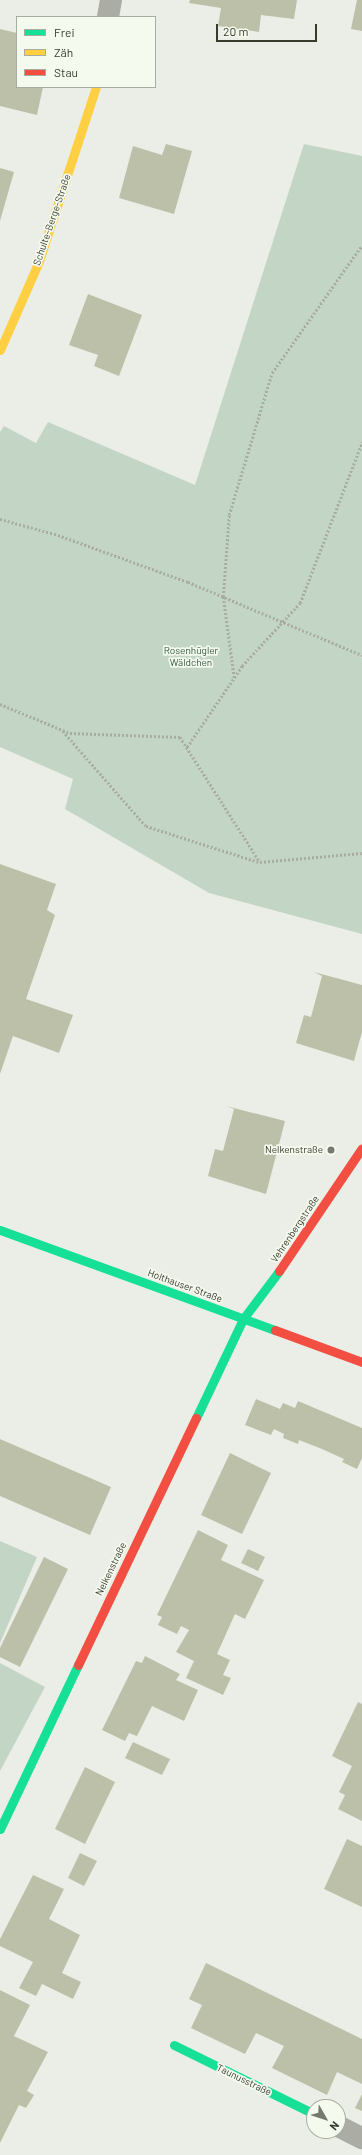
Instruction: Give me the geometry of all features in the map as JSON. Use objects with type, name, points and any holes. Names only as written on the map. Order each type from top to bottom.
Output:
[{"type":"street","points":[[108,16],[111,0]]},
{"type":"street","name":"Schulte-Berge-Straße","points":[[0,350],[7,339],[38,260],[96,88]]},
{"type":"street","name":"Vehrenbergstraße","points":[[243,1319],[288,1259],[362,1148]]},
{"type":"street","name":"Holthauser Straße","points":[[0,1230],[362,1362]]},
{"type":"street","name":"Nelkenstraße","points":[[0,1829],[243,1319]]},
{"type":"street","name":"Taunusstraße","points":[[174,2045],[306,2110]]},
{"type":"street","points":[[346,2130],[362,2138]]},
{"type":"path","points":[[234,678],[223,597],[229,515],[272,373],[362,246]]},
{"type":"path","points":[[187,747],[234,678],[282,621],[300,603],[362,442]]},
{"type":"path","points":[[0,519],[58,535],[223,597],[362,655]]},
{"type":"path","points":[[0,704],[70,733],[180,737],[260,862]]},
{"type":"path","points":[[63,731],[146,826],[260,862],[362,853]]},
{"type":"green space","name":"Rosenhügler Wäldchen","points":[[304,144],[362,156],[362,934],[209,893],[65,809],[73,779],[0,747],[0,432],[4,426],[36,443],[48,422],[195,485]]},
{"type":"green space","points":[[0,1541],[37,1557],[0,1643]]},
{"type":"green space","points":[[0,1663],[45,1687],[0,1771]]},
{"type":"building","points":[[190,0],[297,0],[294,19],[261,15],[259,32],[218,26],[221,8],[189,3]]},
{"type":"building","points":[[357,0],[362,0],[362,31],[351,29]]},
{"type":"building","points":[[0,29],[16,33],[16,88],[43,88],[37,115],[0,106]]},
{"type":"building","points":[[166,144],[192,151],[174,214],[119,198],[133,146],[162,155]]},
{"type":"building","points":[[0,168],[14,172],[0,221]]},
{"type":"building","points":[[88,294],[142,315],[119,376],[94,366],[98,355],[69,345]]},
{"type":"building","points":[[0,864],[56,884],[47,910],[55,915],[26,999],[73,1015],[59,1053],[13,1036],[0,1074]]},
{"type":"building","points":[[314,972],[362,985],[362,1032],[354,1061],[296,1043],[304,1015],[311,1017],[322,976]]},
{"type":"building","points":[[226,1106],[285,1121],[266,1194],[208,1176],[215,1149],[223,1151],[234,1109]]},
{"type":"building","points":[[256,1399],[280,1409],[283,1403],[295,1408],[298,1401],[362,1428],[362,1458],[357,1469],[342,1462],[344,1459],[322,1449],[299,1440],[298,1444],[283,1438],[284,1434],[274,1429],[271,1435],[245,1425]]},
{"type":"building","points":[[0,1439],[111,1487],[90,1535],[0,1496]]},
{"type":"building","points":[[230,1453],[271,1473],[242,1534],[201,1515]]},
{"type":"building","points":[[198,1530],[228,1545],[221,1560],[264,1580],[245,1619],[235,1614],[217,1654],[230,1660],[223,1675],[231,1678],[223,1695],[186,1678],[194,1661],[176,1652],[189,1630],[181,1626],[177,1634],[158,1625],[162,1617],[157,1615]]},
{"type":"building","points":[[248,1549],[265,1557],[258,1571],[241,1563]]},
{"type":"building","points":[[44,1557],[68,1569],[20,1667],[0,1657],[0,1648]]},
{"type":"building","points":[[145,1656],[180,1674],[176,1680],[198,1690],[184,1721],[152,1706],[137,1736],[129,1733],[125,1741],[102,1730],[136,1661],[142,1663]]},
{"type":"building","points":[[358,1702],[362,1704],[362,1821],[338,1809],[345,1795],[339,1792],[352,1766],[332,1756]]},
{"type":"building","points":[[133,1742],[170,1759],[162,1775],[125,1758]]},
{"type":"building","points":[[85,1767],[115,1782],[85,1844],[55,1829]]},
{"type":"building","points":[[347,1839],[362,1846],[362,1907],[324,1889]]},
{"type":"building","points":[[80,1853],[97,1861],[84,1886],[68,1878]]},
{"type":"building","points":[[33,1875],[64,1889],[49,1919],[80,1935],[62,1973],[81,1982],[73,1999],[42,1984],[36,1996],[19,1988],[33,1962],[0,1946],[0,1939]]},
{"type":"building","points":[[206,1963],[362,2039],[362,2084],[337,2072],[327,2095],[272,2068],[284,2046],[256,2033],[245,2054],[191,2028],[202,2005],[189,1999]]},
{"type":"building","points":[[0,1990],[30,2005],[14,2036],[48,2052],[27,2091],[34,2095],[26,2108],[19,2105],[0,2143]]},
{"type":"building","points":[[362,2094],[362,2111],[355,2108]]},
{"type":"traffic: fast","points":[[0,1230],[275,1330]]},
{"type":"traffic: fast","points":[[196,1418],[243,1319],[279,1271]]},
{"type":"traffic: fast","points":[[0,1829],[78,1665]]},
{"type":"traffic: fast","points":[[174,2045],[306,2110]]},
{"type":"traffic: slow","points":[[0,350],[39,261],[96,88]]},
{"type":"traffic: jam","points":[[279,1271],[362,1148]]},
{"type":"traffic: jam","points":[[275,1330],[362,1362]]},
{"type":"traffic: jam","points":[[78,1665],[196,1418]]},
{"type":"place","name":"Nelkenstraße","points":[[331,1150]]}]
